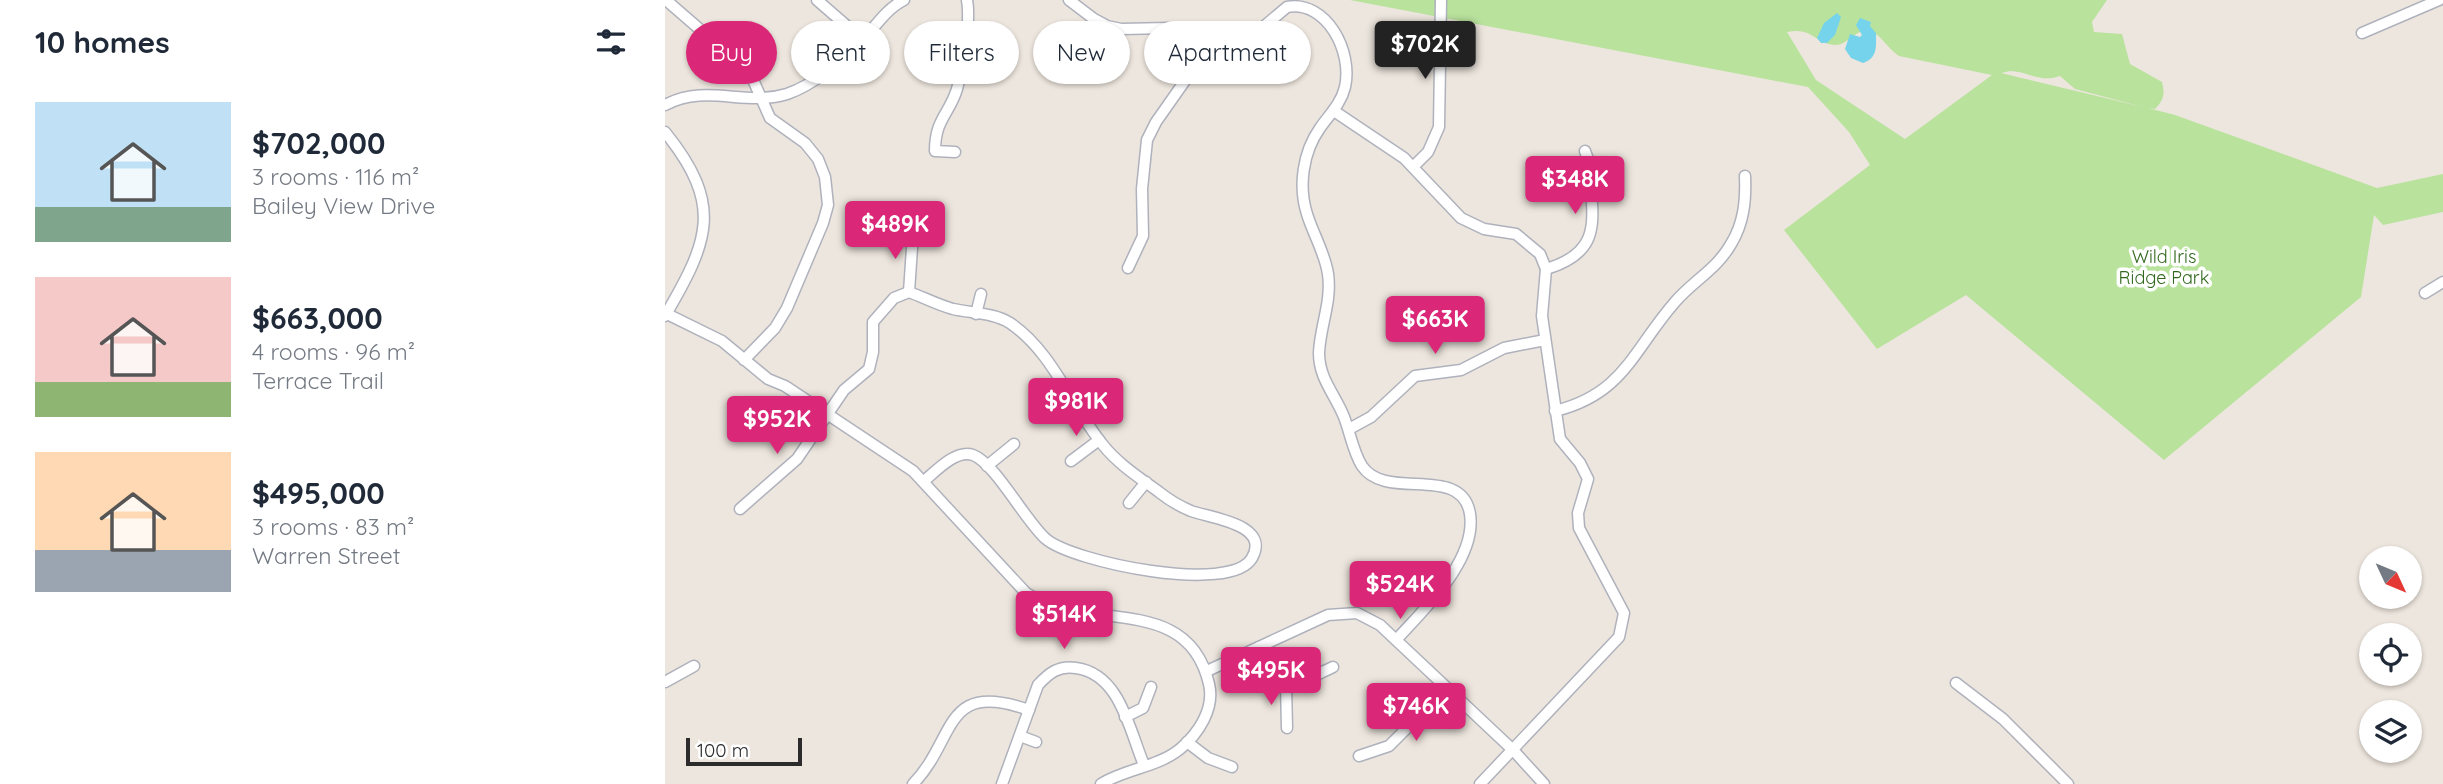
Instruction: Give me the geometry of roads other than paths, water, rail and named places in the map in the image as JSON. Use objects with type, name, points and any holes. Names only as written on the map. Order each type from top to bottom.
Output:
[{"type":"street","points":[[666,0],[750,73],[770,118],[805,143],[818,159],[825,177],[828,205],[823,223],[782,319],[744,360]]},
{"type":"street","points":[[817,0],[841,21]]},
{"type":"street","points":[[880,21],[904,0]]},
{"type":"street","points":[[955,152],[936,151],[935,136],[957,88],[969,14],[967,0]]},
{"type":"street","points":[[1069,0],[1107,26],[1144,29]]},
{"type":"street","points":[[1413,167],[1427,152],[1439,127],[1441,0]]},
{"type":"street","points":[[2362,33],[2438,0]]},
{"type":"street","points":[[1270,21],[1287,7],[1297,5],[1321,13],[1329,21],[1342,50],[1346,72],[1345,89],[1335,111],[1309,150],[1303,188],[1307,215],[1324,259],[1329,283],[1327,316],[1320,346],[1320,366],[1328,389],[1349,429],[1359,461],[1373,478],[1386,482],[1447,488],[1459,495],[1469,510],[1467,538],[1454,571],[1397,639]]},
{"type":"street","points":[[665,105],[685,96],[706,93],[753,99],[786,94],[805,84]]},
{"type":"street","points":[[1128,268],[1143,236],[1142,189],[1147,140],[1183,84]]},
{"type":"street","points":[[1335,111],[1351,125],[1392,149],[1413,167],[1461,218],[1478,227],[1523,238],[1539,254],[1546,269],[1542,316],[1561,442],[1587,475],[1587,489],[1578,513],[1579,528],[1623,606],[1624,625],[1612,645],[1480,784]]},
{"type":"street","points":[[665,132],[691,167],[701,188],[704,208],[700,251],[665,314],[722,341],[768,379],[828,413],[888,452],[924,481],[1026,593],[1044,604],[1069,611],[1153,622],[1164,626],[1191,645],[1207,671],[1211,691],[1204,722],[1187,742],[1166,758],[1101,784]]},
{"type":"street","points":[[1546,269],[1574,259],[1590,238],[1589,162],[1585,151]]},
{"type":"street","points":[[1555,411],[1578,406],[1608,387],[1674,303],[1718,263],[1739,228],[1746,199],[1745,176]]},
{"type":"street","points":[[909,292],[913,233]]},
{"type":"street","points":[[2425,293],[2443,282]]},
{"type":"street","points":[[740,509],[797,458],[843,390],[869,369],[873,352],[871,331],[877,314],[894,298],[909,292],[1003,320],[1016,328],[1061,379],[1099,440],[1118,460],[1187,509],[1241,526],[1254,541],[1254,551],[1246,566],[1238,571],[1183,577],[1068,551],[1039,533],[987,466],[972,455],[964,454],[948,462],[924,481]]},
{"type":"street","points":[[976,314],[981,294]]},
{"type":"street","points":[[1349,429],[1371,417],[1416,376],[1461,370],[1504,348],[1545,340]]},
{"type":"street","points":[[1071,461],[1099,440]]},
{"type":"street","points":[[987,466],[1014,444]]},
{"type":"street","points":[[1129,503],[1146,482]]},
{"type":"street","points":[[1207,671],[1322,618],[1343,613],[1368,617],[1397,639],[1513,750],[1544,784]]},
{"type":"street","points":[[1259,647],[1273,675],[1286,685],[1297,684],[1333,667]]},
{"type":"street","points":[[665,682],[694,666]]},
{"type":"street","points":[[1002,784],[1038,685],[1048,674],[1067,667],[1096,673],[1108,684],[1125,717],[1144,765]]},
{"type":"street","points":[[1955,683],[2003,719],[2068,784]]},
{"type":"street","points":[[1286,685],[1287,728]]},
{"type":"street","points":[[1125,717],[1143,708],[1151,687]]},
{"type":"street","points":[[1359,756],[1389,746],[1447,688]]},
{"type":"street","points":[[913,784],[925,772],[949,724],[964,710],[989,699],[1029,710]]},
{"type":"street","points":[[1020,736],[1036,742]]},
{"type":"street","points":[[1187,742],[1208,758],[1232,767]]},
{"type":"water","points":[[1837,13],[1841,17],[1835,35],[1827,43],[1821,43],[1817,38],[1824,23]]},
{"type":"water","points":[[1860,18],[1871,22],[1870,26],[1876,33],[1874,55],[1863,63],[1851,58],[1845,49],[1850,34],[1860,37],[1862,35],[1856,25]]},
{"type":"park label","name":"Wild Iris Ridge Park","points":[[2164,267]]}]
